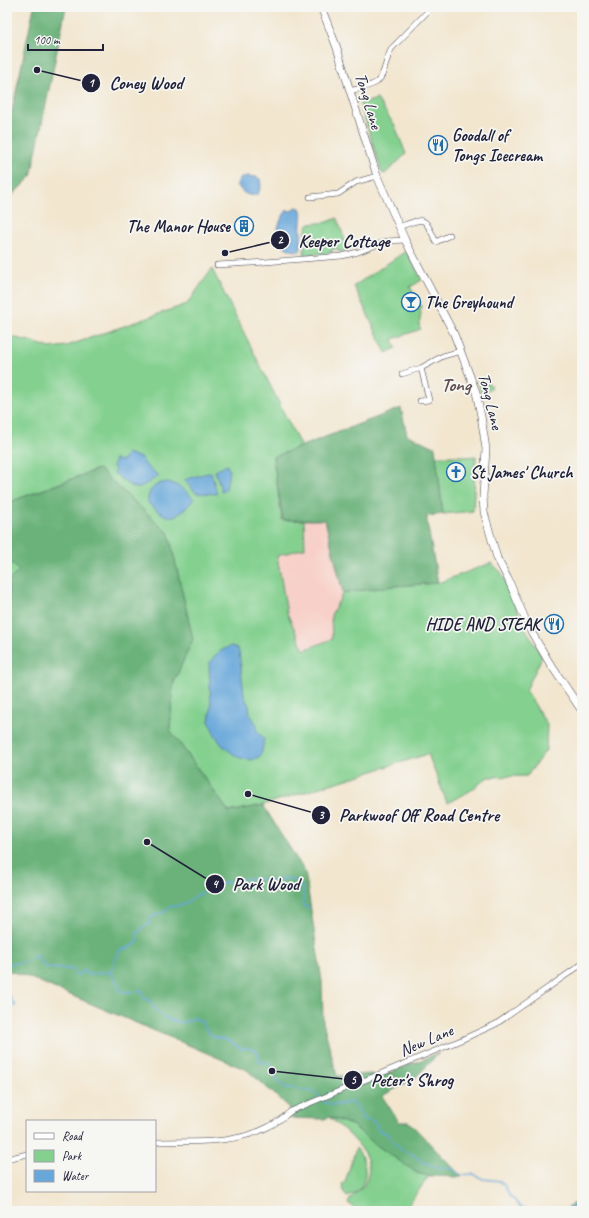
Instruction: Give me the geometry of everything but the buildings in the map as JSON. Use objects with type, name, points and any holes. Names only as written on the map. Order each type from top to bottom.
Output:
[{"type":"street","name":"Tong Lane","points":[[321,7],[338,48],[377,176],[405,240],[449,324],[476,392],[486,449],[483,496],[484,508],[487,525],[497,558],[508,579],[529,628],[549,662],[582,711]]},
{"type":"street","points":[[350,91],[376,83],[383,74],[388,55],[392,48],[432,7]]},
{"type":"street","points":[[310,197],[338,194],[356,182],[377,176]]},
{"type":"street","points":[[399,227],[422,220],[427,224],[436,242],[450,235]]},
{"type":"street","points":[[217,265],[323,256],[342,256],[358,252],[387,241],[405,240]]},
{"type":"street","points":[[402,374],[421,368],[443,356],[461,351]]},
{"type":"street","points":[[420,401],[429,400],[421,368]]},
{"type":"street","name":"New Lane","points":[[156,1142],[233,1139],[257,1132],[268,1127],[291,1111],[496,1024],[582,964]]},
{"type":"street","points":[[7,1159],[26,1154]]},
{"type":"shaded area","points":[[273,457],[283,520],[282,520]]},
{"type":"shaded area","points":[[304,520],[325,520],[343,593],[331,615],[332,639],[304,650],[287,613],[276,556]]},
{"type":"green space","points":[[34,7],[66,7],[31,177],[7,200],[7,134]]},
{"type":"green space","points":[[377,99],[395,126],[406,154],[385,174],[382,173],[360,104]]},
{"type":"green space","points":[[337,218],[349,251],[339,252],[338,249],[332,249],[332,253],[304,255],[305,234],[308,224],[328,222]]},
{"type":"green space","points":[[406,251],[422,280],[410,287],[422,307],[420,311],[419,326],[421,329],[393,339],[396,348],[386,353],[354,286]]},
{"type":"green space","points":[[212,269],[301,447],[273,458],[282,520],[304,520],[305,548],[277,556],[287,613],[304,650],[332,639],[331,615],[343,593],[394,586],[438,583],[491,563],[501,572],[524,626],[542,657],[526,690],[547,725],[546,750],[527,776],[488,777],[470,791],[447,803],[428,754],[263,805],[229,812],[170,730],[173,685],[192,638],[168,532],[98,469],[7,503],[7,336],[30,341],[50,348],[67,346],[187,304]]},
{"type":"green space","points":[[481,379],[492,387],[482,395],[478,381]]},
{"type":"green space","points":[[401,408],[407,435],[435,447],[443,514],[427,516],[427,522],[438,583],[394,586],[343,593],[325,520],[283,520],[273,457]]},
{"type":"green space","points":[[436,456],[476,456],[473,511],[443,514]]},
{"type":"green space","points":[[99,469],[169,534],[193,639],[173,684],[170,730],[229,812],[263,805],[305,872],[322,981],[323,1022],[337,1076],[372,1074],[374,1079],[439,1053],[415,1078],[382,1096],[399,1122],[409,1122],[462,1177],[429,1176],[417,1173],[375,1144],[352,1125],[329,1117],[324,1119],[289,1118],[289,1107],[247,1070],[28,977],[7,970],[7,619],[10,617],[8,581],[19,571],[7,558],[7,503]]},
{"type":"green space","points":[[7,558],[20,572],[8,581],[11,618],[7,621]]},
{"type":"green space","points":[[329,1117],[352,1125],[375,1144],[417,1173],[429,1176],[404,1211],[356,1211],[352,1205],[348,1204],[364,1185],[368,1175],[368,1165],[360,1146],[345,1130]]},
{"type":"green space","points":[[356,1148],[363,1161],[365,1175],[360,1188],[355,1193],[347,1197],[344,1193],[342,1184],[345,1182]]},
{"type":"green space","points":[[582,1199],[582,1211],[565,1211],[572,1204]]},
{"type":"water","points":[[247,176],[260,179],[261,186],[258,194],[248,195],[243,192],[237,184],[239,179]]},
{"type":"water","points":[[295,207],[300,208],[302,216],[300,251],[284,246],[276,239],[278,227],[282,217],[287,210],[292,211]]},
{"type":"water","points":[[127,453],[141,458],[146,466],[159,476],[139,488],[132,487],[126,483],[114,473],[115,470],[113,467],[115,458],[119,461],[124,460]]},
{"type":"water","points":[[227,465],[229,471],[226,489],[222,492],[215,471]]},
{"type":"water","points":[[211,472],[217,494],[196,493],[184,480]]},
{"type":"water","points":[[168,482],[176,485],[194,499],[182,512],[172,516],[167,516],[148,503],[150,491],[159,484]]},
{"type":"water","points":[[231,646],[237,648],[239,652],[244,695],[249,706],[250,714],[257,725],[257,731],[264,738],[262,752],[259,757],[251,760],[240,758],[221,744],[209,721],[211,708],[209,665],[218,653]]},
{"type":"waterway","points":[[237,879],[262,879],[277,882],[284,878],[298,881],[303,889],[303,905],[309,908]]},
{"type":"waterway","points":[[110,972],[120,950],[130,947],[138,942],[137,934],[142,928],[150,923],[151,917],[164,912],[170,907],[185,904],[204,892],[217,892],[218,885],[230,881]]},
{"type":"waterway","points":[[7,963],[23,962],[36,955],[46,968],[72,969],[77,976],[83,971],[90,975],[110,972],[118,983],[119,991],[133,992],[142,990],[144,998],[151,1002],[156,1010],[168,1019],[182,1022],[195,1018],[202,1022],[207,1031],[213,1037],[226,1039],[242,1049],[251,1048],[258,1052],[259,1062],[270,1063],[272,1071],[276,1074],[277,1081],[284,1087],[315,1092],[320,1097]]},
{"type":"waterway","points":[[7,994],[11,997],[11,1001],[16,1005],[7,1012]]},
{"type":"waterway","points":[[322,1100],[328,1104],[340,1105],[351,1102],[357,1107],[363,1119],[375,1123],[378,1130],[386,1133],[403,1151],[412,1154],[423,1162],[436,1167],[453,1169],[461,1175],[473,1174],[483,1179],[500,1181],[510,1196],[520,1207],[537,1211]]},
{"type":"waterway","points":[[567,1211],[570,1207],[582,1205]]},
{"type":"place","name":"Coney Wood","points":[[37,70]]},
{"type":"place","name":"Goodall of Tongs Icecream","points":[[438,145]]},
{"type":"place","name":"The Manor House","points":[[244,226]]},
{"type":"place","name":"Keeper Cottage","points":[[225,253]]},
{"type":"place","name":"The Greyhound","points":[[411,302]]},
{"type":"place","name":"St James' Church","points":[[456,472]]},
{"type":"place","name":"HIDE AND STEAK","points":[[554,624]]},
{"type":"place","name":"Parkwoof Off Road Centre","points":[[248,794]]},
{"type":"place","name":"Park Wood","points":[[147,842]]},
{"type":"place","name":"Peter's Shrog","points":[[272,1071]]},
{"type":"district","name":"Tong","points":[[456,384]]}]
